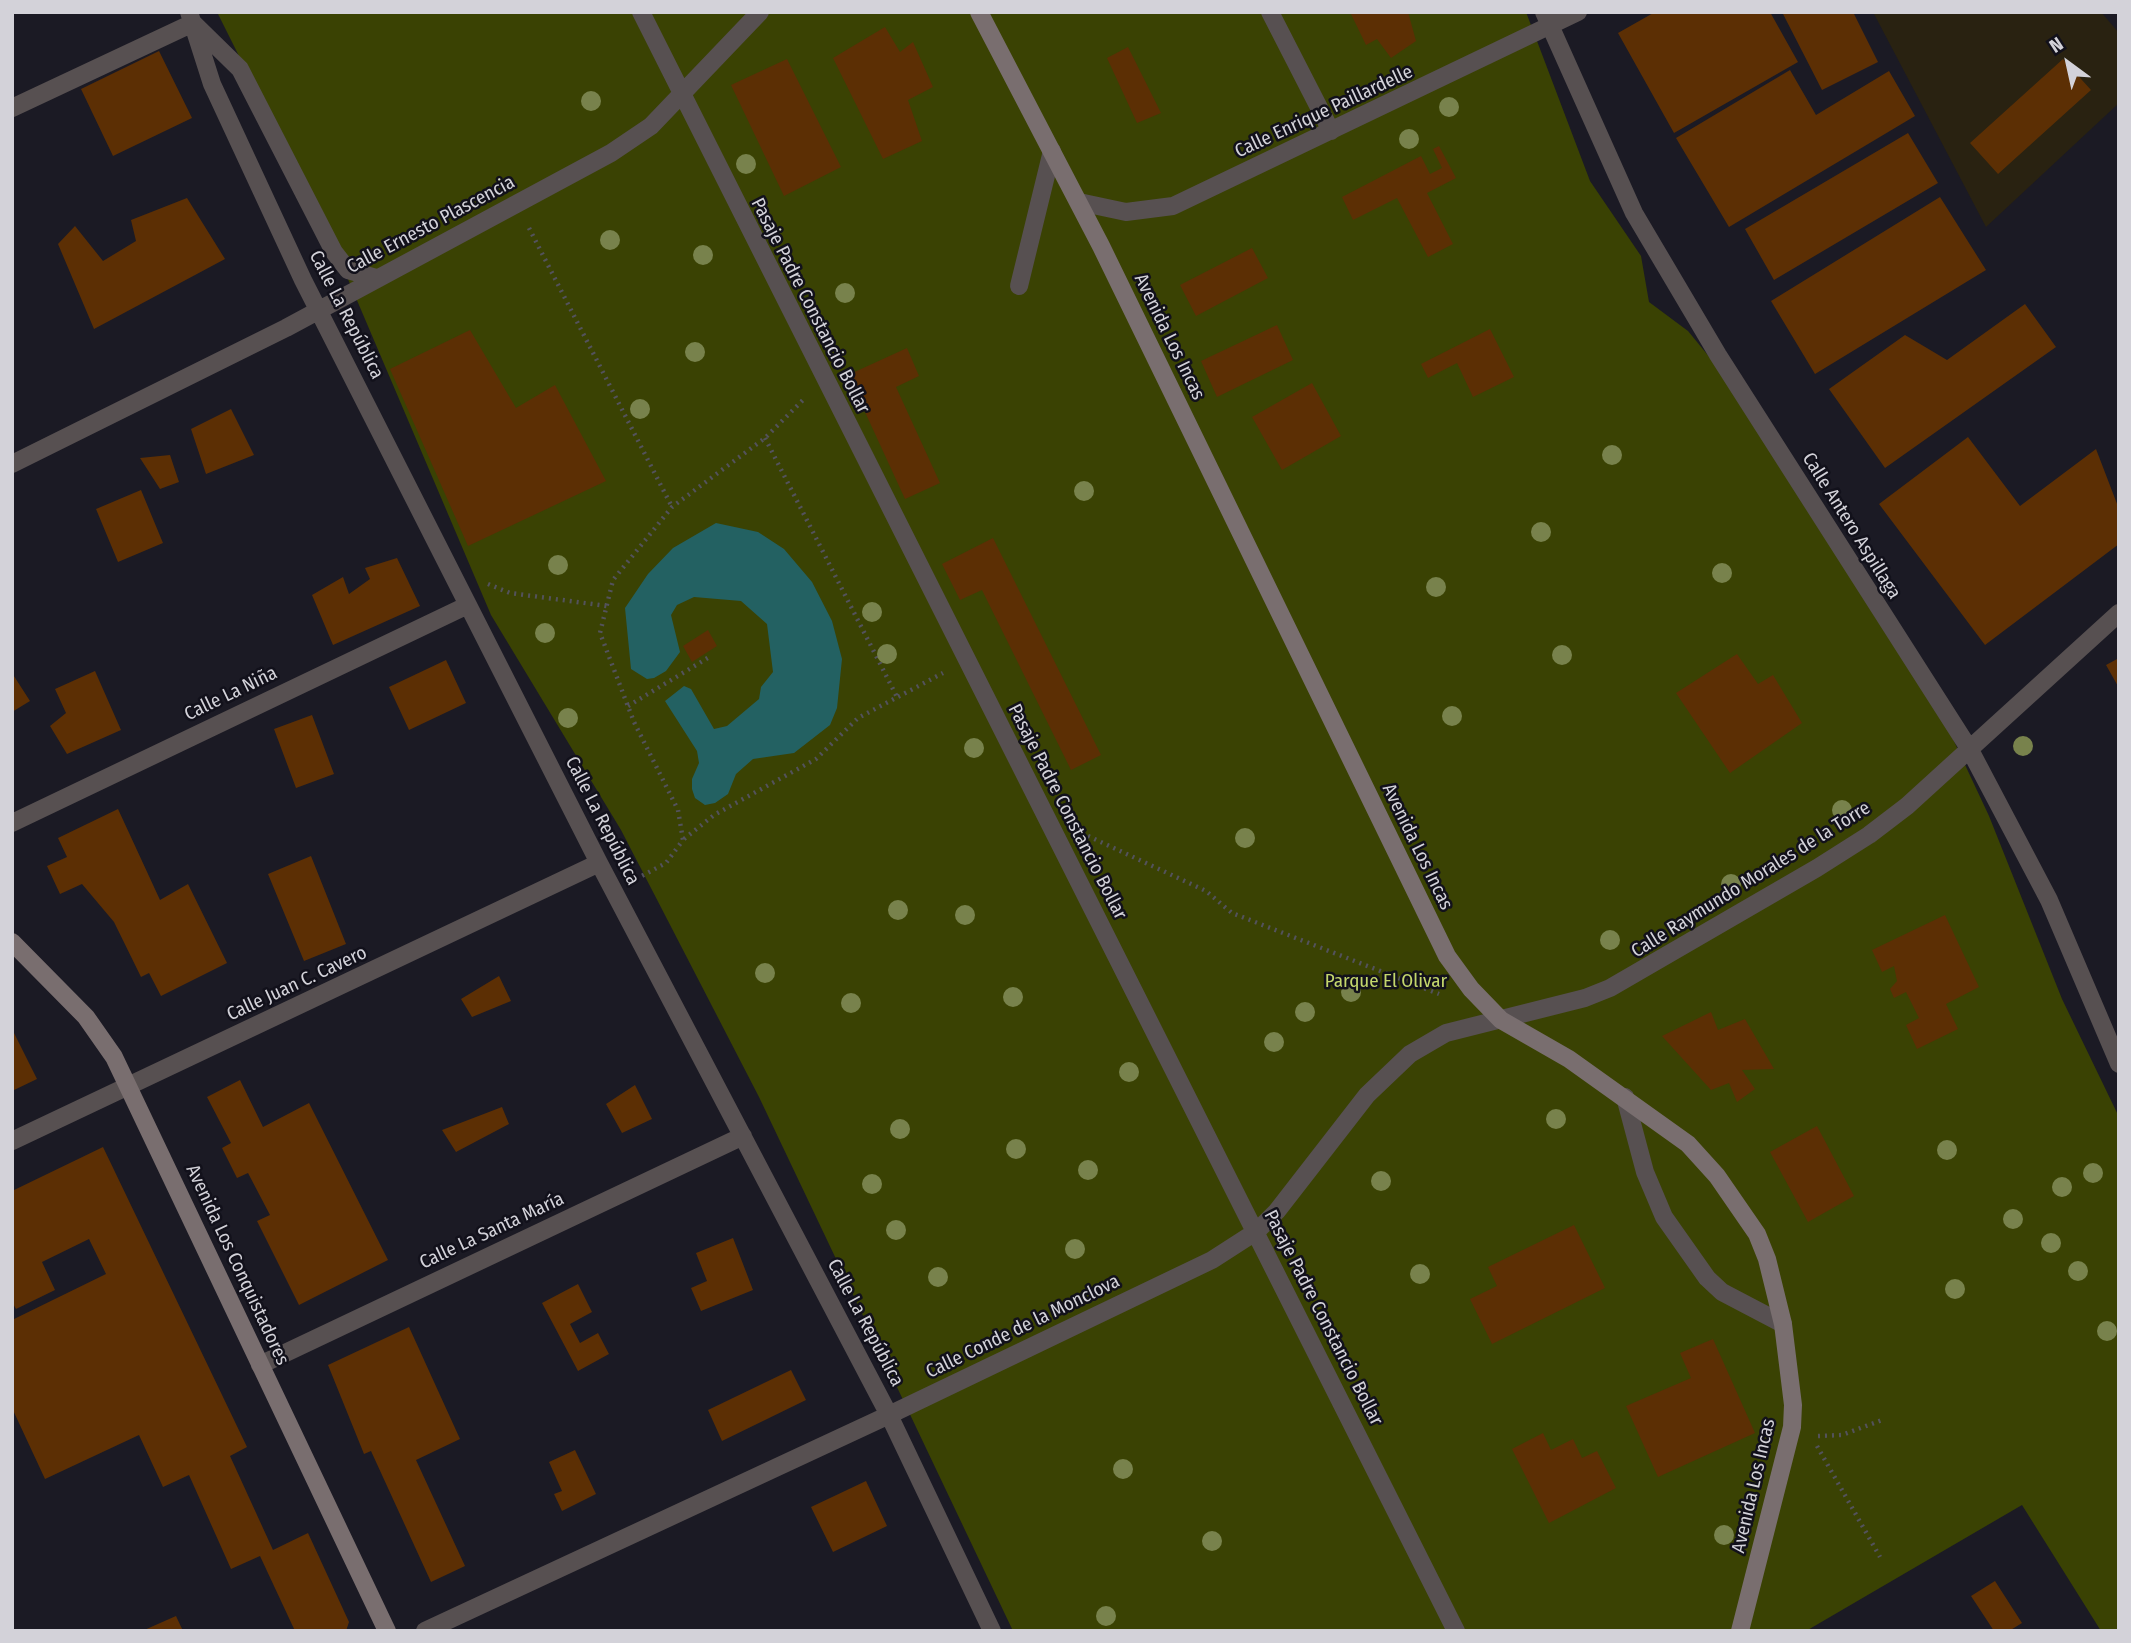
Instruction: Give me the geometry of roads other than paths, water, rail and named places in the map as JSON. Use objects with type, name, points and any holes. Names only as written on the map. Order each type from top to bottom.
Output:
[{"type":"street","name":"Pasaje Padre Constancio Bollar","points":[[640,12],[823,379],[1257,1231],[1456,1631]]},
{"type":"street","name":"Calle Ernesto Plascencia","points":[[12,464],[319,310],[611,153],[651,126],[760,12]]},
{"type":"street","name":"Avenida Los Incas","points":[[979,12],[1079,202],[1447,956],[1471,989],[1502,1020],[1625,1097],[1688,1144],[1742,1211],[1768,1258],[1783,1324],[1793,1405],[1792,1427],[1740,1631]]},
{"type":"street","points":[[1270,12],[1331,131]]},
{"type":"street","name":"Calle Enrique Paillardelle","points":[[1079,202],[1126,212],[1173,206],[1331,131],[1547,20],[1578,12]]},
{"type":"street","points":[[12,108],[191,18]]},
{"type":"street","name":"Calle La República","points":[[191,18],[240,69],[334,252],[348,270],[376,278]]},
{"type":"street","name":"Calle La República","points":[[191,18],[212,84],[319,310],[599,863],[889,1415],[992,1631]]},
{"type":"street","name":"Calle Antero Aspillaga","points":[[1547,20],[1634,213],[1718,355],[1970,750],[2049,900],[2119,1064]]},
{"type":"street","points":[[1019,286],[1052,151]]},
{"type":"street","name":"Calle La Niña","points":[[12,822],[464,598]]},
{"type":"street","name":"Calle Raymundo Morales de la Torre","points":[[1502,1020],[1585,998],[1639,973],[1869,835],[1970,750],[2119,613]]},
{"type":"street","name":"Calle Juan C. Cavero","points":[[12,1141],[599,863]]},
{"type":"street","name":"Avenida Los Conquistadores","points":[[12,942],[86,1017],[130,1086],[387,1631]]},
{"type":"street","name":"Calle Conde de la Monclova","points":[[425,1631],[889,1415],[1212,1260],[1257,1231],[1277,1211],[1367,1096],[1410,1054],[1446,1033],[1502,1020]]},
{"type":"street","points":[[1625,1097],[1645,1172],[1664,1217],[1707,1278],[1722,1292],[1783,1324]]},
{"type":"street","name":"Calle La Santa María","points":[[260,1365],[743,1136]]},
{"type":"park label","name":"Parque El Olivar","points":[[1386,982]]}]
